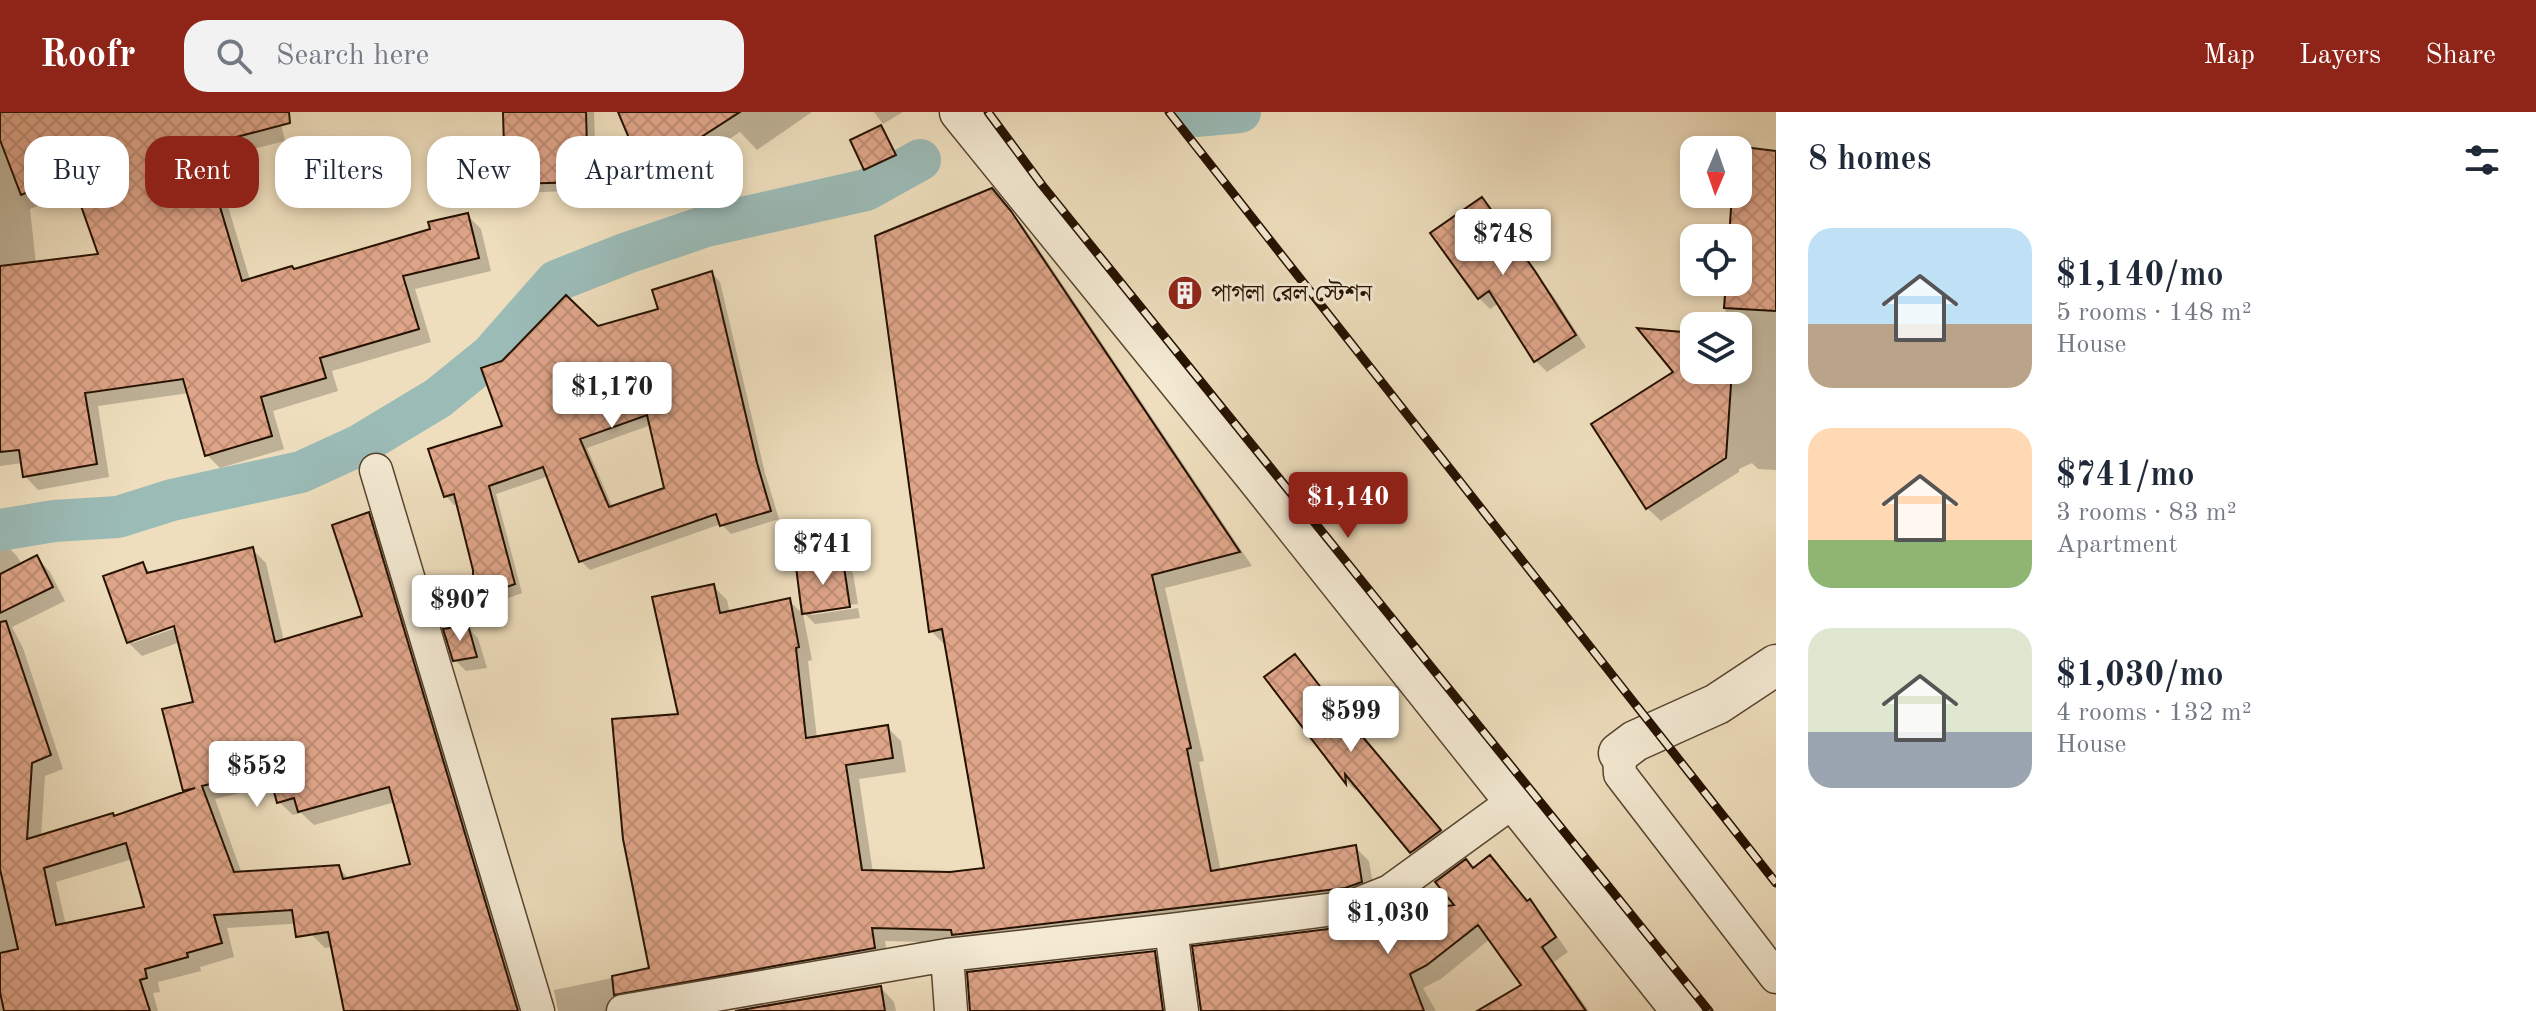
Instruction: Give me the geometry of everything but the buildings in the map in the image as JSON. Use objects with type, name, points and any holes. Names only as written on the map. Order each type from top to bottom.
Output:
[{"type":"street","points":[[960,112],[1254,474],[1682,1011]]},
{"type":"street","points":[[376,470],[538,1011]]},
{"type":"street","points":[[1776,665],[1717,704],[1635,741],[1619,753],[1620,774],[1776,977]]},
{"type":"street","points":[[623,1011],[756,1000],[947,955],[1350,907],[1390,891],[1514,801]]},
{"type":"street","points":[[1171,930],[1182,1011]]},
{"type":"street","points":[[947,955],[951,1011]]},
{"type":"waterway","points":[[1196,116],[1240,112]]},
{"type":"waterway","points":[[0,530],[54,521],[118,517],[172,500],[301,472],[360,445],[438,398],[491,355],[556,281],[706,226],[866,190],[920,160]]},
{"type":"railway","points":[[988,112],[1042,185],[1709,1011]]},
{"type":"railway","points":[[1169,112],[1776,883]]},
{"type":"place","name":"পাগলা রেল স্টেশন","points":[[1185,293]]}]
